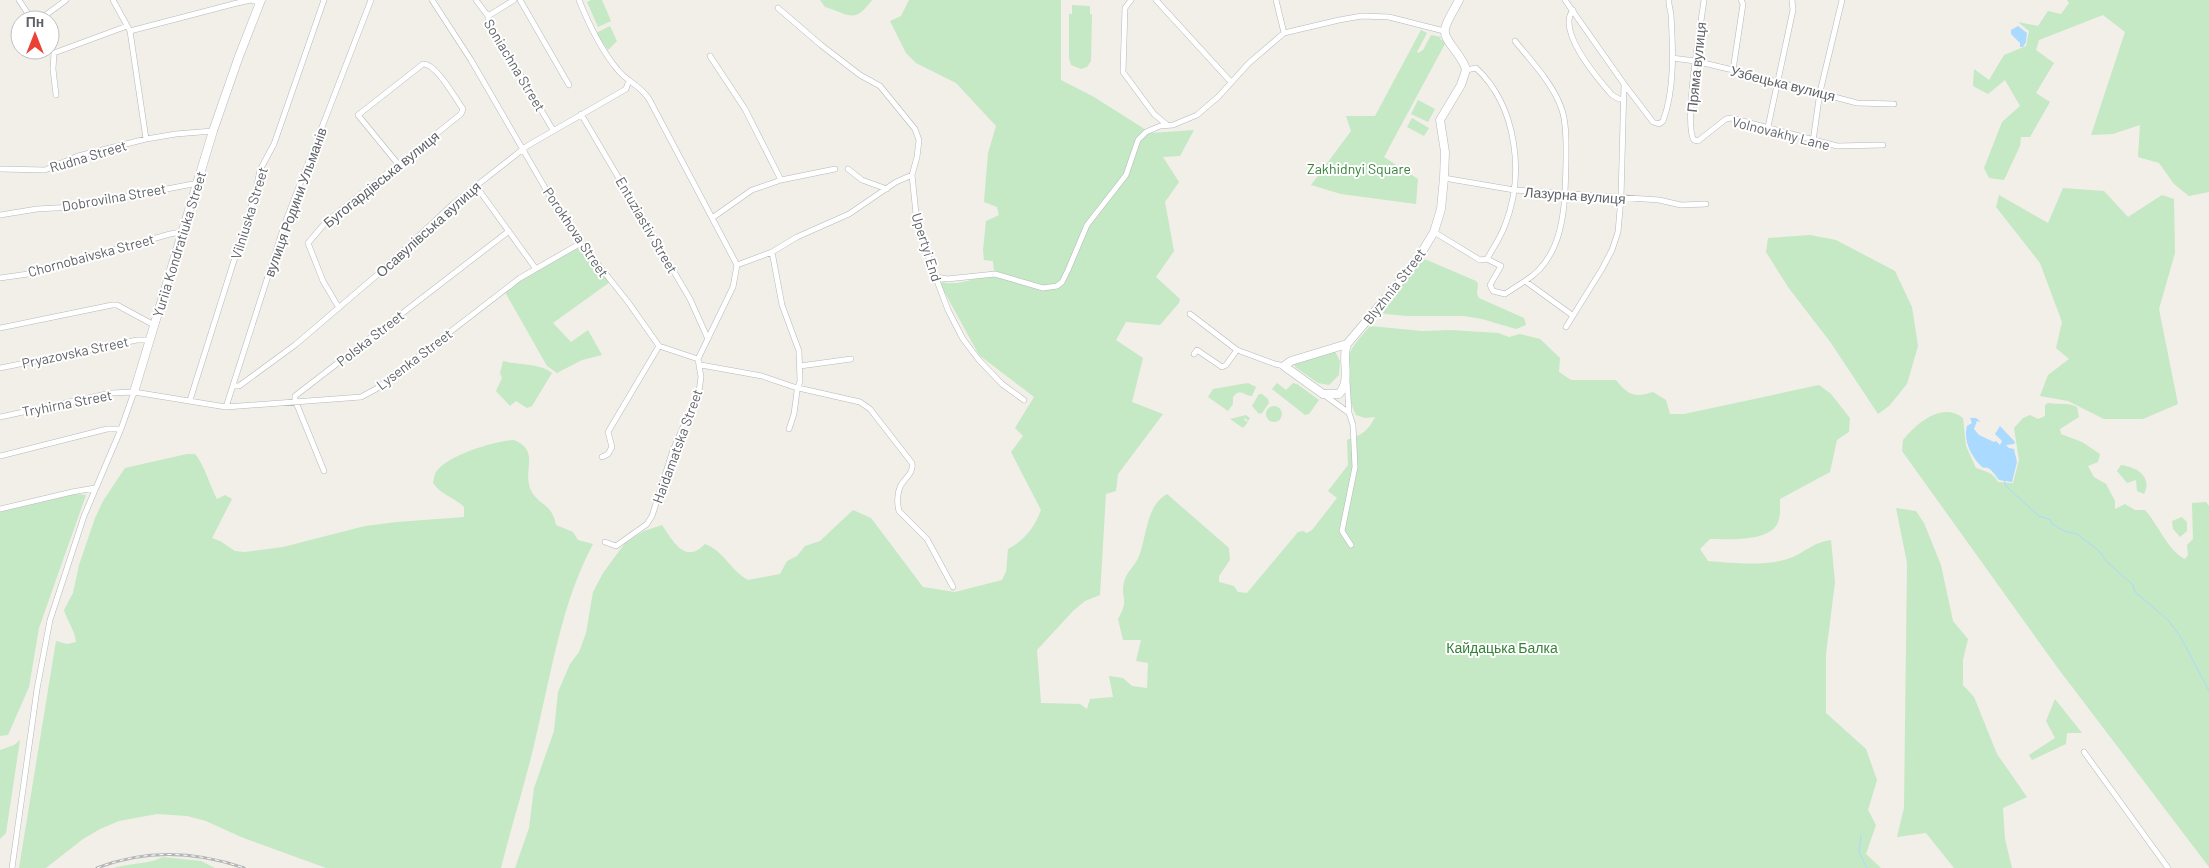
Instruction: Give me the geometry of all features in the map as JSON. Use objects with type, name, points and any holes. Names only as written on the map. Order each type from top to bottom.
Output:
[{"type":"street","points":[[52,10],[66,0]]},
{"type":"street","points":[[113,0],[128,29],[146,139]]},
{"type":"street","points":[[60,49],[128,29],[251,0],[261,1]]},
{"type":"street","name":"Vilniuska Street","points":[[190,400],[255,194],[260,170],[274,144],[324,0]]},
{"type":"street","name":"вулиця Родини Ульманів","points":[[226,406],[285,222],[371,0]]},
{"type":"street","name":"Porokhova Street","points":[[432,0],[467,52],[555,205],[581,243],[628,302],[659,346]]},
{"type":"street","name":"Soniachna Street","points":[[476,0],[488,16],[488,20],[553,130]]},
{"type":"street","points":[[488,16],[514,0]]},
{"type":"street","points":[[520,0],[570,85]]},
{"type":"street","points":[[579,0],[594,37],[618,71],[641,87],[649,99],[738,265],[772,252],[797,237],[849,214],[896,182],[912,176]]},
{"type":"street","points":[[1131,0],[1125,5],[1123,72],[1154,114],[1167,126]]},
{"type":"street","points":[[1156,0],[1231,82]]},
{"type":"street","points":[[1276,0],[1284,33]]},
{"type":"street","points":[[1459,0],[1444,31],[1446,39],[1461,56],[1466,70],[1476,68],[1487,78],[1500,99],[1515,151],[1514,190],[1505,226],[1487,259]]},
{"type":"street","points":[[1565,0],[1624,84],[1653,122],[1659,124],[1665,116],[1670,95],[1672,58],[1671,13],[1668,0]]},
{"type":"street","name":"Пряма вулиця","points":[[1690,134],[1696,61],[1704,0]]},
{"type":"street","points":[[1733,70],[1743,4],[1741,0]]},
{"type":"street","points":[[1768,127],[1793,10],[1792,0]]},
{"type":"street","points":[[1813,141],[1820,92],[1842,0]]},
{"type":"street","name":"Yuriia Kondratiuka Street","points":[[12,868],[38,681],[50,620],[70,552],[134,392],[213,131],[238,58],[261,1]]},
{"type":"street","name":"Upertyi End","points":[[778,8],[860,75],[880,86],[915,129],[919,140],[918,157],[912,176],[916,214],[930,262],[948,310],[963,339],[999,382],[1024,400]]},
{"type":"street","points":[[1573,10],[1569,15],[1568,22],[1576,46],[1612,95],[1619,99],[1624,99]]},
{"type":"street","points":[[936,277],[947,279],[995,274],[1043,288],[1057,286],[1062,282],[1068,270],[1087,225],[1126,175],[1138,140],[1146,132],[1160,126],[1181,122],[1198,114],[1218,97],[1249,63],[1284,33],[1346,18],[1370,16],[1401,19],[1444,31]]},
{"type":"street","points":[[1434,232],[1480,260],[1487,259],[1501,266],[1490,286],[1493,291],[1505,294],[1524,281],[1544,263],[1554,247],[1562,220],[1565,194],[1566,136],[1563,112],[1558,99],[1515,41]]},
{"type":"street","points":[[710,56],[745,109],[780,180]]},
{"type":"street","name":"Узбецька вулиця","points":[[1672,58],[1696,61],[1857,103],[1894,104]]},
{"type":"street","points":[[52,60],[56,95]]},
{"type":"street","name":"Бугогардівська вулиця","points":[[340,308],[322,281],[308,243],[326,222],[461,114],[463,109],[448,90],[448,85],[432,66],[427,64],[423,64],[358,115],[398,164]]},
{"type":"street","name":"Blyzhnia Street","points":[[1347,344],[1414,265],[1434,232],[1441,209],[1444,178],[1445,152],[1440,120],[1464,78],[1466,70]]},
{"type":"street","name":"Осавулівська вулиця","points":[[232,386],[239,386],[289,350],[340,308],[453,204],[523,149],[626,89],[629,80]]},
{"type":"street","points":[[1566,327],[1602,269],[1612,250],[1618,232],[1621,198],[1624,84]]},
{"type":"street","name":"Entuziastiv Street","points":[[581,114],[690,299],[708,339]]},
{"type":"street","name":"Volnovakhy Lane","points":[[1690,134],[1694,140],[1698,141],[1726,119],[1731,118],[1837,146],[1883,145]]},
{"type":"street","name":"Rudna Street","points":[[0,169],[45,170],[78,156],[146,139],[213,131]]},
{"type":"street","points":[[712,218],[752,190],[780,180],[835,169]]},
{"type":"street","points":[[848,169],[862,180],[887,189]]},
{"type":"street","name":"Лазурна вулиця","points":[[1444,178],[1514,190],[1658,200],[1680,206],[1706,204]]},
{"type":"street","name":"Dobrovilna Street","points":[[0,215],[37,209],[73,207],[198,183]]},
{"type":"street","points":[[476,186],[536,268]]},
{"type":"street","name":"Polska Street","points":[[295,400],[296,396],[303,389],[509,231]]},
{"type":"street","name":"Chornobaivska Street","points":[[0,278],[28,274],[182,232]]},
{"type":"street","name":"Lysenka Street","points":[[134,392],[226,406],[361,397],[376,389],[485,303],[536,268],[581,243]]},
{"type":"street","points":[[772,252],[782,305],[795,337],[800,366],[799,387],[789,429]]},
{"type":"street","name":"Haidamatska Street","points":[[605,542],[616,546],[647,524],[652,516],[673,450],[699,391],[701,377],[699,362],[733,287],[738,265]]},
{"type":"street","points":[[1524,281],[1572,315]]},
{"type":"street","points":[[0,328],[112,305],[118,305],[154,325]]},
{"type":"street","points":[[1190,314],[1237,350],[1284,366],[1349,413]]},
{"type":"street","name":"Pryazovska Street","points":[[0,368],[137,340],[150,340]]},
{"type":"street","points":[[1284,366],[1291,361],[1347,344],[1344,359],[1349,413],[1352,419],[1356,456],[1342,531],[1351,545]]},
{"type":"street","points":[[602,457],[608,454],[612,447],[608,432],[659,346],[699,362],[762,376],[860,402],[870,409],[912,463],[913,469],[900,486],[899,511],[928,539],[952,587]]},
{"type":"street","points":[[1194,354],[1197,350],[1222,367],[1226,365],[1237,350]]},
{"type":"street","points":[[800,366],[851,359]]},
{"type":"street","points":[[1323,394],[1340,394],[1346,377]]},
{"type":"street","name":"Tryhirna Street","points":[[0,416],[111,393],[134,392]]},
{"type":"street","points":[[295,400],[324,471]]},
{"type":"street","points":[[0,456],[107,429],[121,428]]},
{"type":"street","points":[[0,509],[95,488]]},
{"type":"street","points":[[2084,752],[2168,868]]},
{"type":"green space","points":[[602,0],[611,21],[598,27],[587,2]]},
{"type":"green space","points":[[820,0],[872,0],[866,8],[856,15],[847,15],[825,7]]},
{"type":"green space","name":"Кайдацька Балка","points":[[909,0],[1061,0],[1061,80],[1094,97],[1151,133],[1194,130],[1180,156],[1163,157],[1179,182],[1165,202],[1174,251],[1156,277],[1180,299],[1179,303],[1160,325],[1126,322],[1116,340],[1143,358],[1132,402],[1163,414],[1118,474],[1116,491],[1106,494],[1100,595],[1085,601],[1073,611],[1037,650],[1041,703],[1080,704],[1087,709],[1090,699],[1113,697],[1109,676],[1123,678],[1132,686],[1147,688],[1148,663],[1136,661],[1141,640],[1123,640],[1118,619],[1124,603],[1123,588],[1125,578],[1139,556],[1151,513],[1160,499],[1167,494],[1229,548],[1230,560],[1219,576],[1219,582],[1234,586],[1238,592],[1247,593],[1298,532],[1303,531],[1307,533],[1312,530],[1337,498],[1328,491],[1348,465],[1347,440],[1364,432],[1375,417],[1365,418],[1356,415],[1351,403],[1347,379],[1349,354],[1370,326],[1422,331],[1451,330],[1498,333],[1509,337],[1520,334],[1540,339],[1560,358],[1559,372],[1571,380],[1616,380],[1624,389],[1632,394],[1641,395],[1653,392],[1666,400],[1670,414],[1684,414],[1819,385],[1831,394],[1850,418],[1849,432],[1837,440],[1830,472],[1780,499],[1779,520],[1770,531],[1755,537],[1710,539],[1700,549],[1708,561],[1762,563],[1793,557],[1815,545],[1831,540],[1835,582],[1826,654],[1826,713],[1866,749],[1877,780],[1868,810],[1876,825],[1866,854],[1881,868],[515,868],[529,828],[534,788],[554,731],[558,692],[570,664],[579,652],[586,633],[593,592],[603,573],[625,543],[644,531],[662,525],[680,548],[691,552],[698,550],[705,544],[712,547],[748,580],[780,574],[787,561],[797,556],[805,546],[820,541],[853,510],[871,518],[923,587],[955,592],[1002,580],[1006,572],[1008,549],[1024,537],[1032,528],[1041,510],[1011,452],[1023,436],[1015,428],[1034,397],[979,355],[945,293],[942,291],[940,284],[942,282],[962,282],[994,271],[993,261],[984,260],[983,250],[986,221],[999,215],[997,207],[984,202],[988,153],[996,126],[956,83],[916,63],[906,53],[890,21],[901,16]]},
{"type":"green space","points":[[2067,0],[2209,0],[2209,192],[2189,196],[2174,184],[2159,163],[2138,157],[2140,125],[2113,134],[2091,135],[2125,32],[2103,15],[2039,40],[2036,50],[2054,63],[2036,93],[2050,102],[2030,137],[2021,137],[2020,146],[2004,180],[1989,178],[1984,168],[2002,122],[2020,106],[2005,80],[1988,94],[1973,86],[1974,69],[1989,80],[2004,55],[2026,46],[2029,31],[2018,22],[2038,26],[2048,11],[2061,14],[2069,3]]},
{"type":"green space","points":[[1072,5],[1090,6],[1090,14],[1092,14],[1091,61],[1087,67],[1081,69],[1071,65],[1069,58],[1069,14],[1072,14]]},
{"type":"green space","points":[[610,26],[617,41],[608,50],[596,33]]},
{"type":"green space","name":"Zakhidnyi Square","points":[[1421,30],[1427,33],[1418,53],[1423,50],[1431,35],[1441,37],[1440,39],[1446,42],[1384,157],[1418,179],[1416,204],[1341,194],[1311,185],[1351,131],[1346,116],[1375,116]]},
{"type":"green space","points":[[1418,100],[1435,109],[1428,122],[1411,114]]},
{"type":"green space","points":[[1412,118],[1429,128],[1424,136],[1407,127]]},
{"type":"green space","points":[[2063,188],[2104,191],[2128,217],[2162,195],[2174,199],[2175,253],[2159,309],[2178,404],[2143,419],[2104,419],[2068,401],[2040,396],[2048,375],[2069,359],[2056,348],[2062,322],[2040,263],[1996,207],[1999,195],[2048,223]]},
{"type":"green space","points":[[1810,235],[1836,240],[1895,271],[1912,307],[1918,346],[1907,384],[1889,406],[1878,414],[1831,343],[1788,287],[1766,252],[1768,238]]},
{"type":"green space","points":[[582,248],[610,282],[553,323],[571,342],[588,330],[602,355],[582,360],[557,373],[547,366],[505,292],[520,279],[574,249]]},
{"type":"green space","points":[[1422,260],[1427,260],[1476,281],[1479,298],[1524,318],[1526,325],[1516,329],[1464,316],[1407,316],[1385,314],[1382,312],[1417,265]]},
{"type":"green space","points":[[1335,351],[1340,361],[1339,375],[1329,385],[1318,383],[1295,367],[1294,364],[1298,361]]},
{"type":"green space","points":[[503,361],[542,367],[552,373],[532,406],[527,408],[516,401],[510,406],[496,391],[502,378],[500,373]]},
{"type":"green space","points":[[1248,383],[1256,387],[1252,396],[1240,392],[1236,394],[1233,397],[1233,404],[1228,411],[1208,397],[1213,389]]},
{"type":"green space","points":[[1277,383],[1286,390],[1293,383],[1297,384],[1319,400],[1309,414],[1305,415],[1272,389]]},
{"type":"green space","points":[[1259,394],[1268,399],[1269,403],[1262,413],[1259,414],[1252,406]]},
{"type":"green space","points":[[2048,403],[2077,407],[2079,417],[2060,429],[2061,434],[2082,442],[2100,454],[2098,462],[2088,466],[2094,477],[2106,484],[2115,501],[2115,509],[2125,504],[2135,510],[2145,510],[2168,544],[2185,559],[2188,555],[2187,545],[2193,539],[2192,503],[2206,502],[2209,506],[2209,867],[2057,667],[1902,451],[1903,440],[1915,427],[1938,413],[1955,413],[1963,418],[1966,446],[1976,468],[1992,474],[1998,482],[2013,483],[2019,460],[2014,428],[2023,418],[2030,415],[2038,419],[2045,416],[2045,405]]},
{"type":"green space","points":[[1274,406],[1282,414],[1274,422],[1266,414]]},
{"type":"green space","points":[[1246,415],[1250,418],[1248,421],[1245,418],[1244,420],[1248,422],[1243,428],[1230,419]]},
{"type":"green space","points":[[514,440],[522,444],[529,455],[528,481],[530,488],[536,498],[551,512],[556,525],[573,532],[578,540],[593,544],[573,589],[559,636],[533,749],[501,868],[326,868],[241,837],[206,821],[187,816],[157,814],[119,821],[100,829],[83,839],[46,868],[19,868],[56,641],[67,644],[76,642],[64,610],[73,593],[79,565],[95,518],[103,501],[125,468],[187,454],[195,454],[217,499],[225,495],[232,499],[212,538],[235,551],[245,552],[283,547],[365,526],[464,517],[464,507],[433,483],[436,472],[451,460],[472,450]]},
{"type":"green space","points":[[2121,465],[2137,470],[2145,477],[2146,488],[2144,494],[2137,491],[2136,480],[2127,483],[2117,471]]},
{"type":"green space","points":[[76,494],[86,495],[39,628],[29,687],[8,735],[0,736],[0,512]]},
{"type":"green space","points":[[1896,508],[1916,511],[1924,523],[1941,565],[1953,621],[1968,639],[1963,660],[1963,685],[1974,697],[1997,754],[2027,797],[2003,808],[2005,839],[2012,868],[1954,868],[1926,833],[1897,837],[1904,808],[1907,563]]},
{"type":"green space","points":[[2182,517],[2187,522],[2187,531],[2180,537],[2173,529],[2172,521]]},
{"type":"green space","points":[[2055,699],[2082,733],[2067,733],[2066,744],[2032,760],[2029,755],[2055,738],[2046,721]]},
{"type":"green space","points":[[20,740],[6,833],[0,839],[0,750],[14,745]]},
{"type":"green space","points":[[163,857],[201,861],[215,868],[113,868],[152,861]]},
{"type":"water","points":[[2018,26],[2027,33],[2026,42],[2023,47],[2020,47],[2020,43],[2011,34],[2011,30]]},
{"type":"water","points":[[1970,418],[1976,418],[1981,422],[1977,421],[1974,429],[1979,435],[1994,442],[1996,441],[2000,445],[2002,441],[1995,434],[2000,426],[2015,442],[2014,444],[2006,445],[2014,449],[2017,462],[2012,482],[1999,480],[1991,470],[1986,467],[1984,468],[1974,458],[1966,437],[1967,426],[1972,423]]},
{"type":"waterway","points":[[2004,480],[2006,486],[2039,516],[2051,520],[2051,523],[2064,531],[2077,534],[2099,551],[2106,561],[2133,585],[2135,592],[2168,620],[2180,636],[2209,691]]},
{"type":"waterway","points":[[1861,835],[1859,852],[1867,868]]},
{"type":"railway","points":[[97,868],[134,858],[170,854],[207,858],[244,868]]}]
